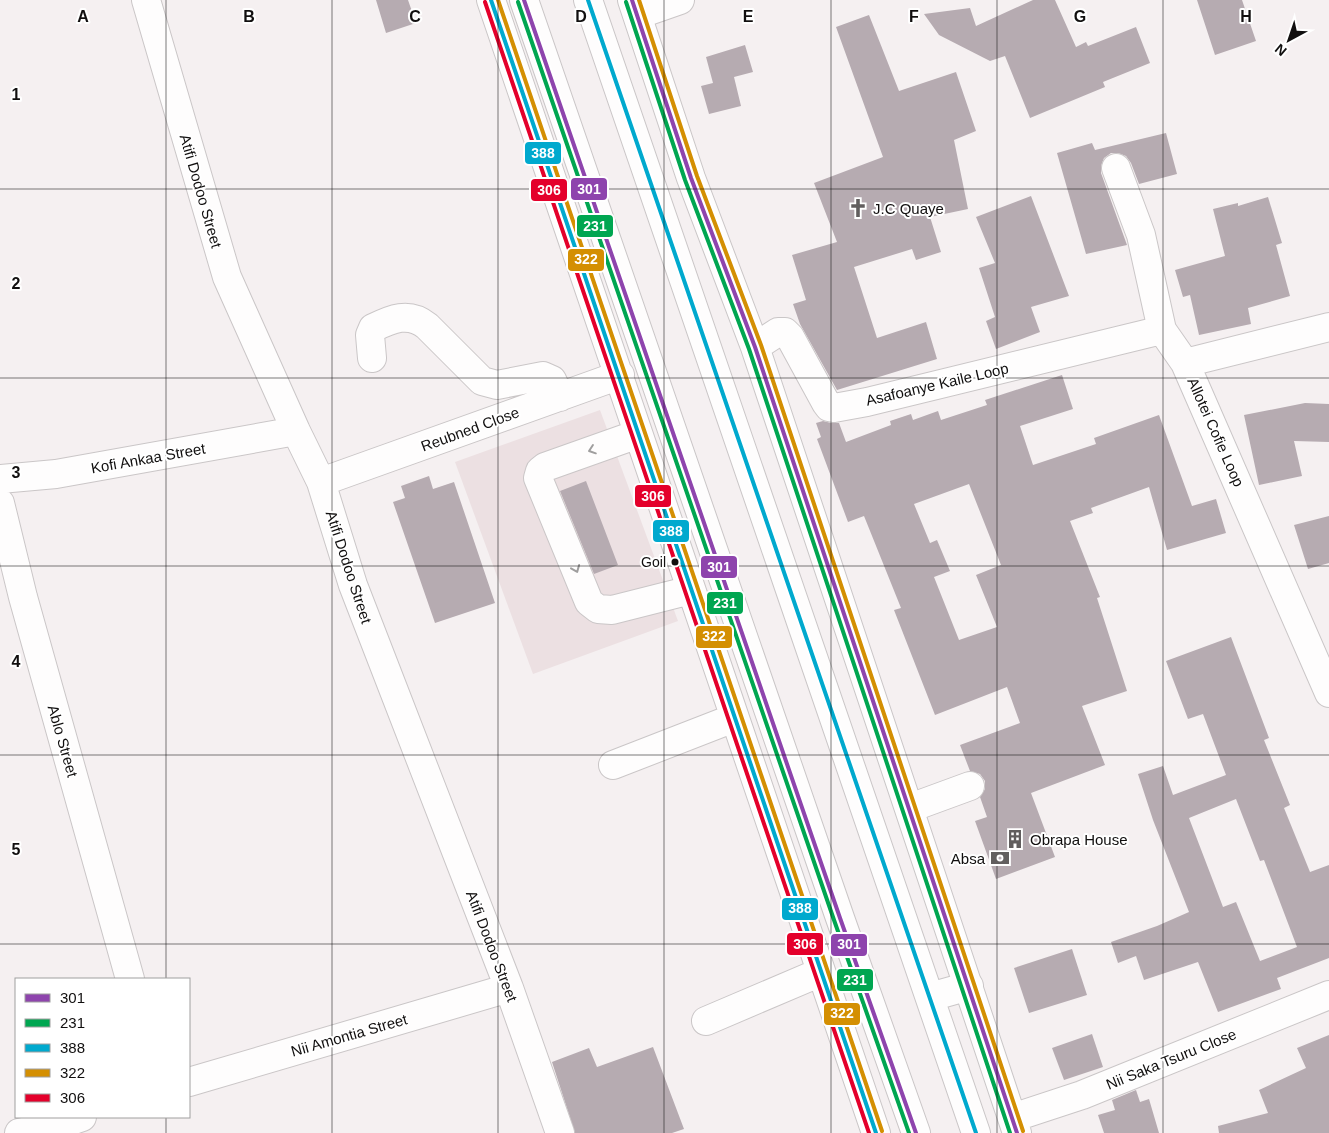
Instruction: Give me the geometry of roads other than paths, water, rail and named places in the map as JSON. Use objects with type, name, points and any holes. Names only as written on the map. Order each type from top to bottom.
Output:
[{"type":"main road","name":"Atifi Dodoo Street","points":[[146,0],[227,277],[321,482],[352,585],[509,988],[560,1133]]},
{"type":"main road","points":[[491,0],[876,1133]]},
{"type":"main road","points":[[524,0],[840,918],[916,1133]]},
{"type":"main road","points":[[588,0],[976,1133]]},
{"type":"main road","points":[[680,0],[635,7],[691,178],[755,347],[910,808],[1014,1126]]},
{"type":"main road","name":"Allotei Cofie Loop","points":[[1116,168],[1141,235],[1162,330],[1185,363],[1320,647],[1329,693]]},
{"type":"main road","points":[[372,358],[370,335],[373,328],[395,318],[413,318],[427,326],[482,381],[496,385],[543,376],[552,380],[560,397]]},
{"type":"main road","points":[[1185,363],[1329,327]]},
{"type":"main road","name":"Asafoanye Kaile Loop","points":[[755,347],[778,332],[785,332],[790,337],[826,403],[829,407],[834,408],[867,402],[1162,330]]},
{"type":"main road","name":"Reubned Close","points":[[321,482],[620,375]]},
{"type":"main road","name":"Kofi Ankaa Street","points":[[0,479],[56,474],[296,431]]},
{"type":"main road","points":[[638,434],[545,467],[540,471],[538,478],[589,602],[598,609],[612,610],[691,590]]},
{"type":"main road","name":"Ablo Street","points":[[0,503],[23,597],[130,978]]},
{"type":"main road","points":[[613,765],[734,718]]},
{"type":"main road","points":[[910,808],[970,786]]},
{"type":"main road","points":[[706,1021],[821,972]]},
{"type":"main road","points":[[930,997],[969,986]]},
{"type":"main road","name":"Nii Amontia Street","points":[[190,1082],[509,988]]},
{"type":"main road","name":"Nii Saka Tsuru Close","points":[[1014,1126],[1082,1095],[1329,995]]},
{"type":"main road","points":[[19,1133],[74,1124]]},
{"type":"place","name":"J.C Quaye","points":[[858,208]]},
{"type":"place","name":"Goil","points":[[675,562]]},
{"type":"place","name":"Obrapa House","points":[[1015,839]]},
{"type":"place","name":"Absa","points":[[1000,858]]}]
